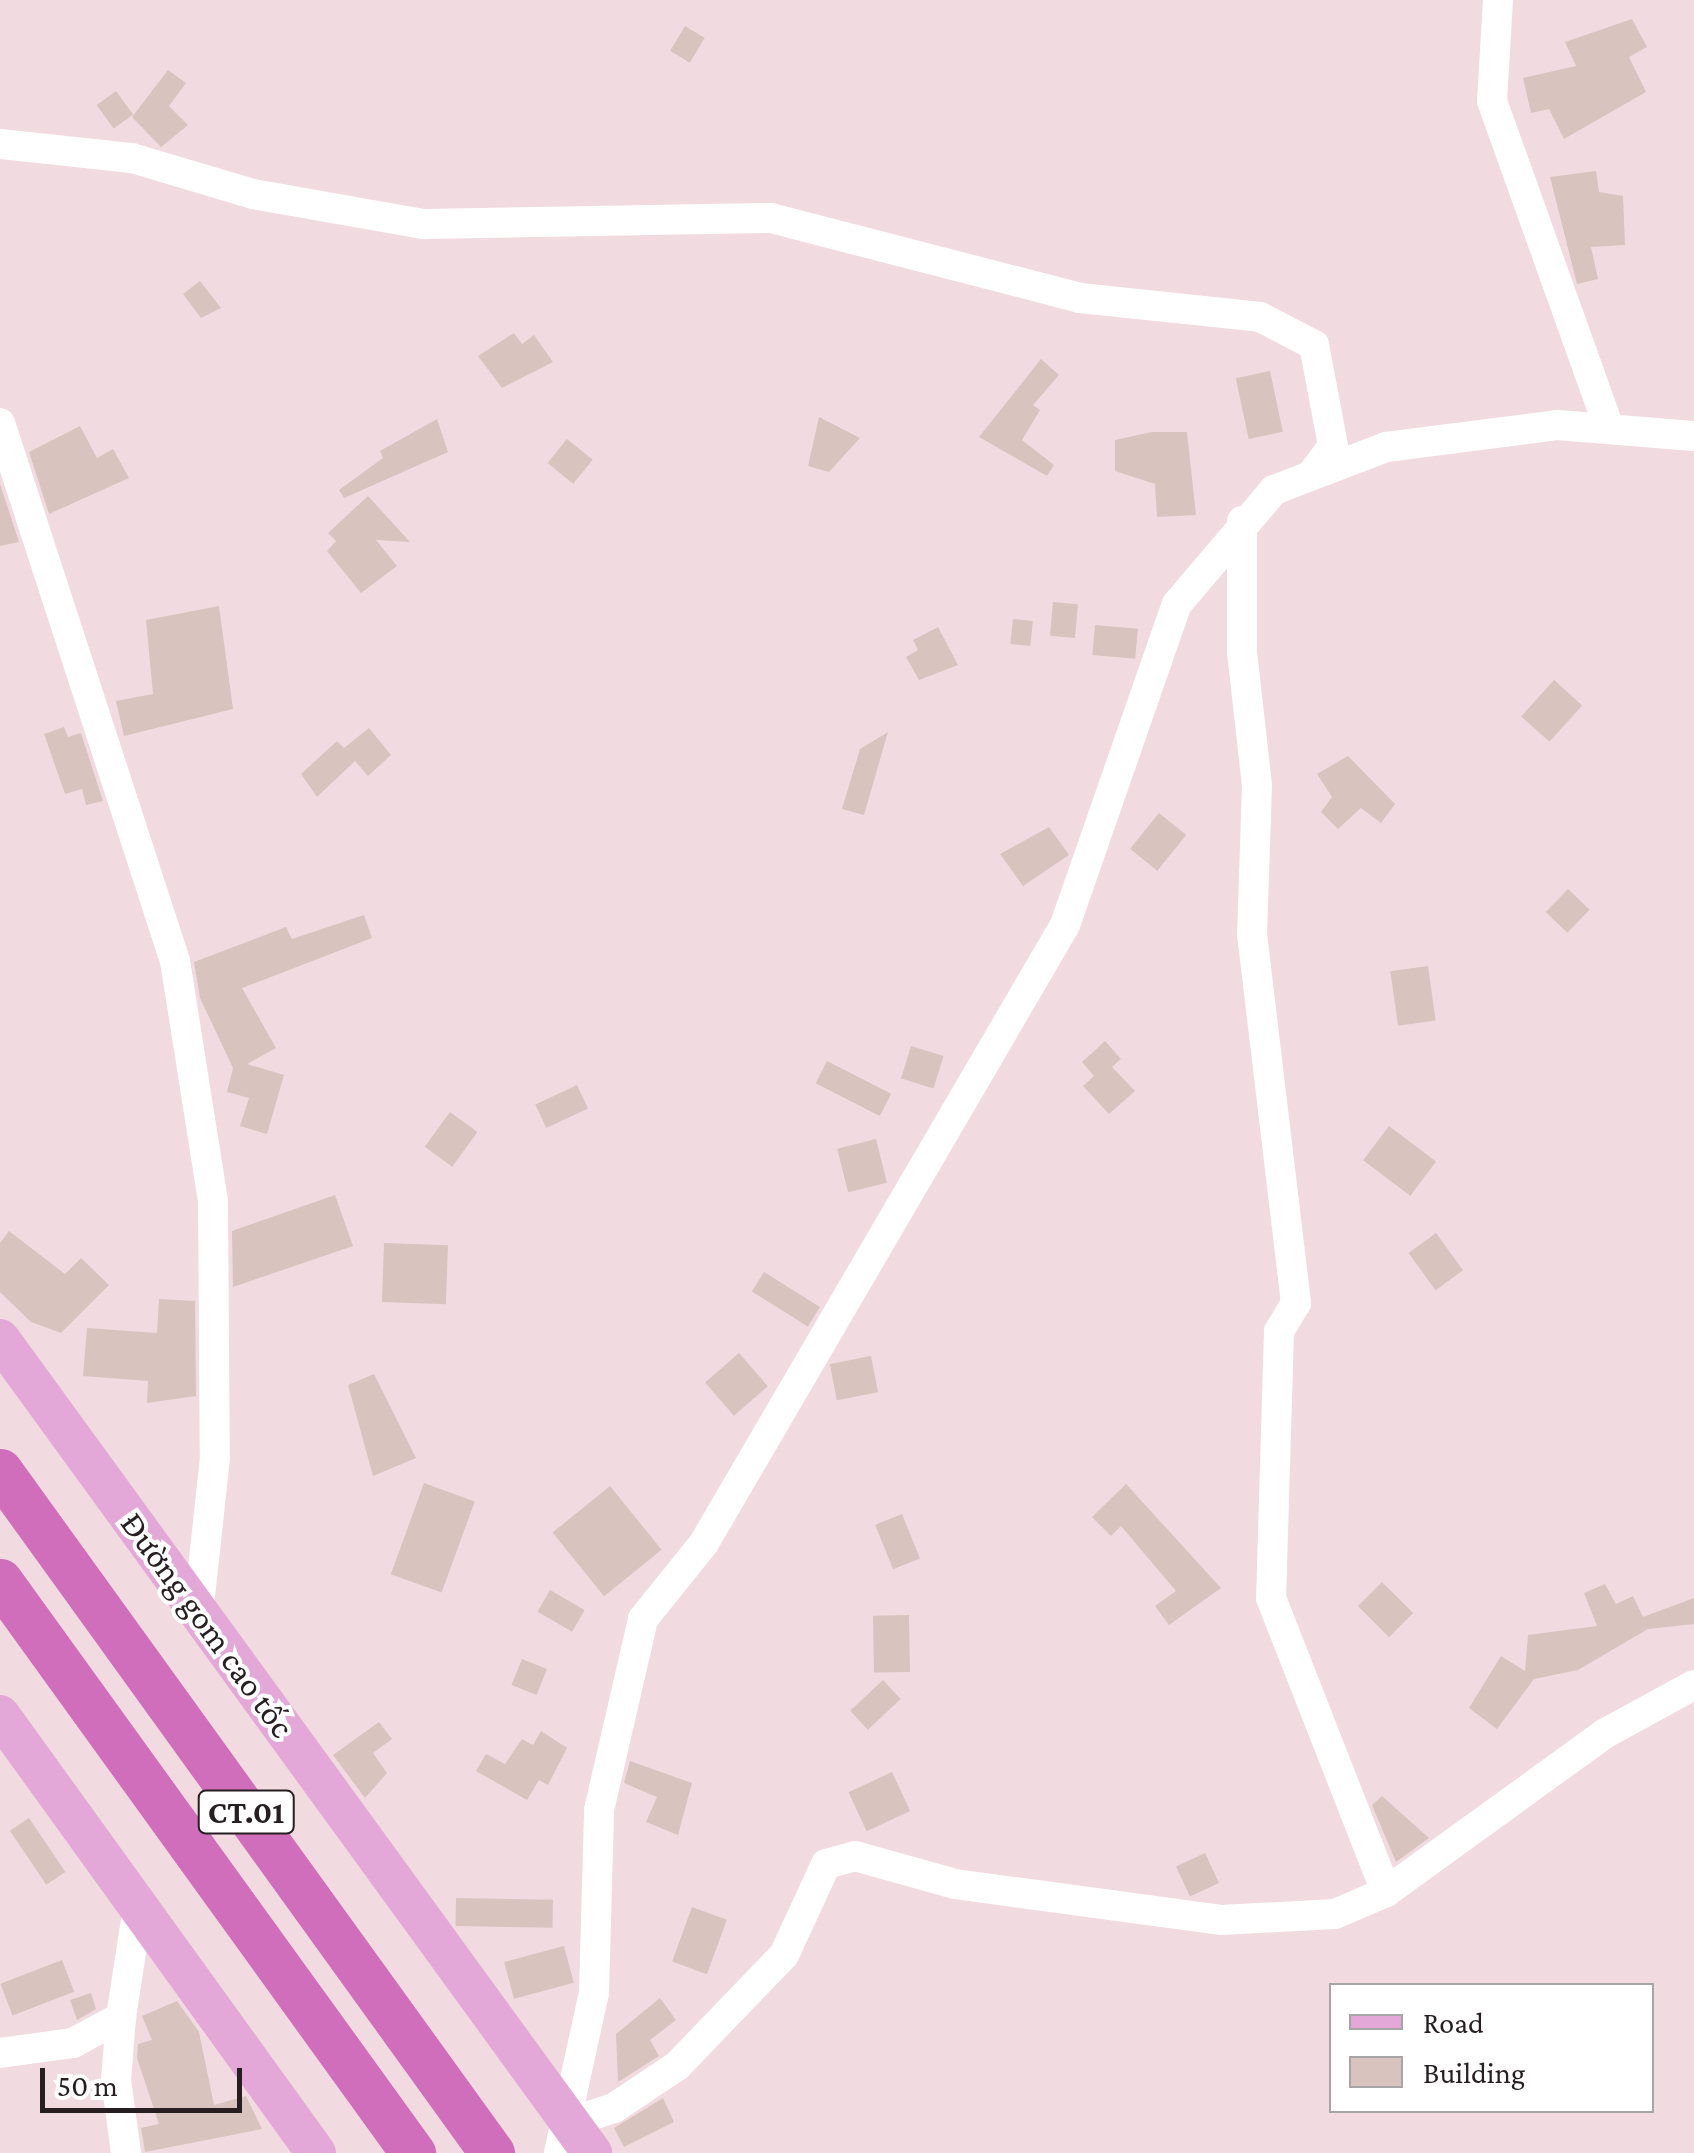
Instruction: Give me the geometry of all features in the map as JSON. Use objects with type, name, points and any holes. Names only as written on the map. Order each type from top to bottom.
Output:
[{"type":"highway","name":"CT.01","points":[[0,1470],[492,2153]]},
{"type":"highway","name":"CT.01","points":[[0,1581],[413,2153]]},
{"type":"main road","name":"Đường gom cao tốc","points":[[0,1339],[574,2143]]},
{"type":"main road","points":[[0,1715],[316,2153]]},
{"type":"street","points":[[1498,0],[1492,100],[1554,295],[1608,424]]},
{"type":"street","points":[[0,144],[132,158],[252,194],[424,224],[771,218],[1080,298],[1260,317],[1314,345],[1333,446],[1313,474]]},
{"type":"street","points":[[0,423],[175,962],[213,1202],[215,1458],[198,1614]]},
{"type":"street","points":[[574,2143],[594,1993],[598,1810],[643,1619],[704,1543],[1065,925],[1177,604],[1242,522],[1274,490],[1313,474],[1460,435],[1608,424],[1694,436]]},
{"type":"street","points":[[1242,522],[1242,652],[1257,784],[1252,934],[1296,1303],[1279,1331],[1270,1598],[1386,1892]]},
{"type":"street","points":[[574,2143],[654,2086],[784,1955],[826,1864],[855,1856],[955,1884],[1221,1920],[1307,1919],[1386,1892],[1604,1734],[1694,1686]]},
{"type":"street","points":[[126,2153],[116,2080],[138,1907]]},
{"type":"street","points":[[0,2054],[87,2039],[122,2017]]},
{"type":"building","points":[[1632,19],[1647,47],[1629,57],[1646,92],[1564,139],[1549,109],[1531,113],[1523,78],[1576,66],[1565,42]]},
{"type":"building","points":[[685,26],[705,38],[690,63],[670,51]]},
{"type":"building","points":[[168,70],[186,83],[169,106],[188,125],[161,147],[132,117]]},
{"type":"building","points":[[116,91],[133,114],[114,129],[97,105]]},
{"type":"building","points":[[1596,171],[1599,192],[1623,196],[1625,245],[1591,247],[1598,279],[1577,284],[1550,177]]},
{"type":"building","points":[[200,281],[221,308],[201,318],[183,294]]},
{"type":"building","points":[[514,333],[522,344],[534,335],[553,362],[502,388],[478,356]]},
{"type":"building","points":[[1041,359],[1059,375],[1033,405],[1040,410],[1022,440],[1054,465],[1047,476],[979,437]]},
{"type":"building","points":[[1270,371],[1283,432],[1249,439],[1236,378]]},
{"type":"building","points":[[819,417],[860,438],[829,472],[808,466]]},
{"type":"building","points":[[437,419],[448,452],[344,498],[339,490],[383,458],[380,451]]},
{"type":"building","points":[[80,426],[97,458],[113,449],[129,478],[49,514],[29,452]]},
{"type":"building","points":[[1152,432],[1187,432],[1196,515],[1157,517],[1155,484],[1115,471],[1115,440]]},
{"type":"building","points":[[567,439],[593,460],[573,484],[547,463]]},
{"type":"building","points":[[0,484],[19,542],[0,546]]},
{"type":"building","points":[[368,496],[410,542],[376,540],[397,566],[361,593],[327,551],[336,541],[328,533]]},
{"type":"building","points":[[1053,602],[1078,604],[1075,638],[1050,636]]},
{"type":"building","points":[[219,606],[233,709],[124,736],[116,701],[153,694],[146,620]]},
{"type":"building","points":[[1013,619],[1033,621],[1030,646],[1010,644]]},
{"type":"building","points":[[1095,625],[1138,629],[1135,659],[1092,655]]},
{"type":"building","points":[[938,627],[958,665],[919,680],[906,657],[918,650],[913,640]]},
{"type":"building","points":[[1554,680],[1582,705],[1549,742],[1521,716]]},
{"type":"building","points":[[64,727],[68,737],[81,733],[103,801],[86,805],[82,789],[65,794],[44,734]]},
{"type":"building","points":[[369,728],[391,755],[368,776],[355,761],[317,797],[301,774],[337,741],[344,748]]},
{"type":"building","points":[[888,732],[864,815],[842,809],[860,749]]},
{"type":"building","points":[[1348,756],[1395,804],[1381,823],[1361,808],[1338,829],[1321,812],[1332,797],[1317,774]]},
{"type":"building","points":[[1159,813],[1186,835],[1157,871],[1130,849]]},
{"type":"building","points":[[1049,827],[1069,855],[1023,886],[1000,854]]},
{"type":"building","points":[[1568,889],[1590,910],[1567,933],[1546,912]]},
{"type":"building","points":[[364,915],[372,938],[242,988],[276,1048],[247,1064],[284,1075],[267,1134],[240,1126],[249,1098],[227,1092],[233,1068],[200,998],[194,962],[286,927],[292,939]]},
{"type":"building","points":[[1428,966],[1436,1020],[1398,1026],[1390,971]]},
{"type":"building","points":[[1105,1041],[1121,1059],[1112,1067],[1135,1091],[1109,1114],[1083,1086],[1094,1076],[1082,1062]]},
{"type":"building","points":[[911,1046],[944,1056],[934,1088],[901,1079]]},
{"type":"building","points":[[827,1061],[891,1094],[880,1116],[816,1083]]},
{"type":"building","points":[[577,1085],[588,1109],[546,1128],[535,1104]]},
{"type":"building","points":[[450,1112],[478,1132],[452,1167],[425,1147]]},
{"type":"building","points":[[1389,1126],[1436,1162],[1410,1196],[1363,1160]]},
{"type":"building","points":[[876,1139],[887,1183],[848,1192],[837,1149]]},
{"type":"building","points":[[335,1195],[353,1246],[233,1287],[232,1231]]},
{"type":"building","points":[[9,1231],[65,1274],[81,1258],[109,1285],[61,1333],[31,1322],[0,1292],[0,1243]]},
{"type":"building","points":[[1436,1233],[1463,1270],[1436,1290],[1408,1253]]},
{"type":"building","points":[[384,1243],[448,1245],[446,1304],[382,1302]]},
{"type":"building","points":[[764,1272],[820,1307],[808,1326],[752,1292]]},
{"type":"building","points":[[159,1299],[195,1301],[196,1396],[147,1403],[148,1381],[83,1376],[87,1328],[157,1333]]},
{"type":"building","points":[[739,1353],[768,1386],[734,1416],[705,1383]]},
{"type":"building","points":[[871,1356],[878,1392],[837,1400],[830,1364]]},
{"type":"building","points":[[374,1374],[416,1458],[373,1476],[348,1385]]},
{"type":"building","points":[[424,1483],[475,1501],[442,1593],[391,1574]]},
{"type":"building","points":[[1126,1484],[1221,1588],[1169,1625],[1155,1606],[1176,1591],[1121,1526],[1111,1536],[1092,1517]]},
{"type":"building","points":[[610,1486],[662,1550],[604,1596],[552,1533]]},
{"type":"building","points":[[902,1514],[920,1559],[893,1569],[875,1525]]},
{"type":"building","points":[[1382,1582],[1413,1613],[1389,1637],[1358,1606]]},
{"type":"building","points":[[1605,1584],[1616,1604],[1633,1596],[1643,1617],[1694,1598],[1694,1624],[1648,1629],[1578,1670],[1534,1679],[1497,1729],[1469,1708],[1501,1656],[1525,1671],[1528,1635],[1597,1626],[1584,1593]]},
{"type":"building","points":[[550,1590],[585,1610],[572,1632],[538,1612]]},
{"type":"building","points":[[909,1615],[910,1672],[874,1673],[873,1616]]},
{"type":"building","points":[[522,1659],[547,1669],[537,1695],[512,1685]]},
{"type":"building","points":[[883,1680],[901,1699],[868,1730],[850,1711]]},
{"type":"building","points":[[379,1722],[392,1739],[373,1753],[387,1773],[365,1798],[333,1755]]},
{"type":"building","points":[[541,1731],[567,1748],[548,1785],[539,1780],[527,1800],[476,1771],[486,1754],[505,1764],[522,1739],[533,1745]]},
{"type":"building","points":[[630,1761],[692,1783],[678,1835],[646,1822],[657,1797],[624,1783]]},
{"type":"building","points":[[892,1772],[910,1811],[867,1831],[848,1792]]},
{"type":"building","points":[[1382,1796],[1429,1838],[1396,1862],[1372,1805]]},
{"type":"building","points":[[29,1818],[65,1872],[46,1885],[10,1831]]},
{"type":"building","points":[[1205,1853],[1219,1883],[1190,1896],[1176,1867]]},
{"type":"building","points":[[456,1898],[553,1900],[552,1928],[456,1926]]},
{"type":"building","points":[[692,1907],[727,1920],[707,1974],[672,1962]]},
{"type":"building","points":[[564,1946],[574,1983],[514,1999],[504,1962]]},
{"type":"building","points":[[62,1960],[74,1992],[13,2015],[0,1984]]},
{"type":"building","points":[[91,1993],[96,2009],[77,2020],[70,2000]]},
{"type":"building","points":[[660,1998],[676,2020],[650,2040],[659,2056],[618,2082],[616,2034]]},
{"type":"building","points":[[177,2001],[199,2032],[214,2105],[246,2096],[262,2129],[145,2152],[141,2128],[159,2124],[137,2058],[138,2044],[152,2040],[142,2016]]},
{"type":"building","points":[[663,2098],[674,2122],[624,2147],[614,2128]]}]
